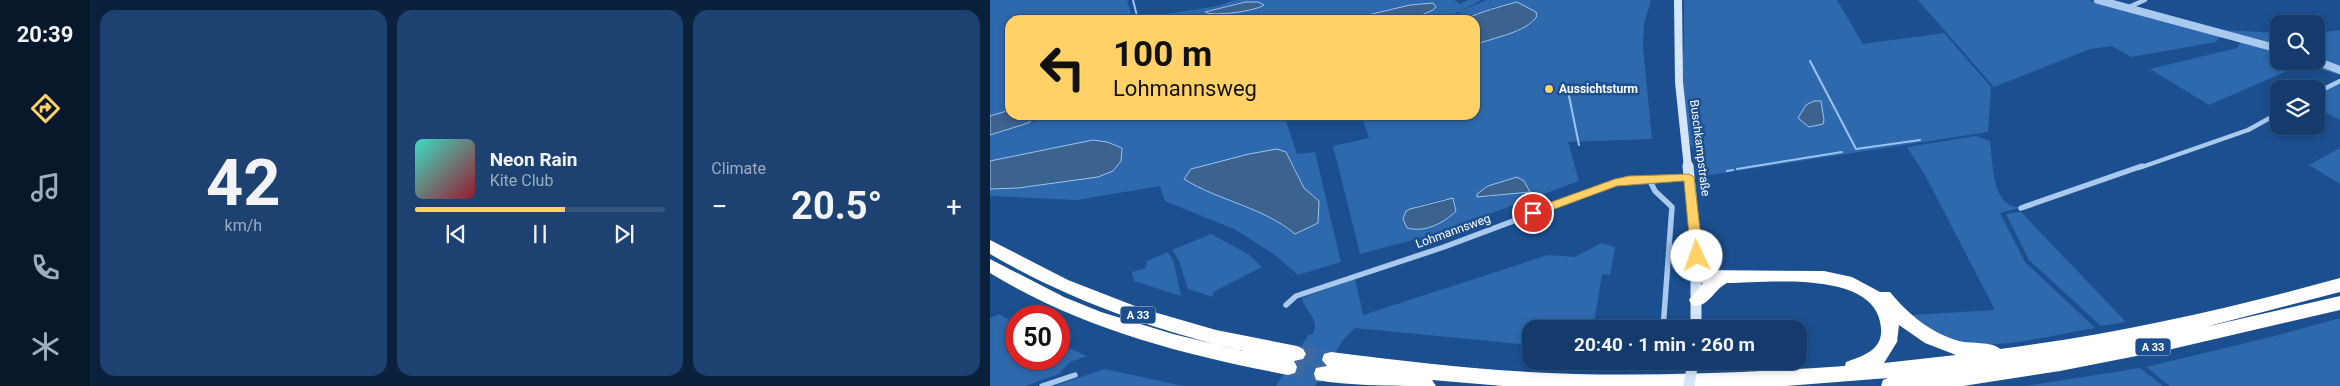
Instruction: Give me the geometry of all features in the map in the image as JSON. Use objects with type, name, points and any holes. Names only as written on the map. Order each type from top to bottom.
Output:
[{"type":"highway","name":"A 33","points":[[990,246],[1024,267],[1061,286],[1112,306],[1185,331],[1292,361],[1244,360],[1172,342],[1097,317],[1031,288],[990,265]]},
{"type":"highway","points":[[1698,271],[1820,268],[1842,271],[1871,284],[1905,321],[1940,343],[1982,353],[2032,355]]},
{"type":"highway","points":[[1698,271],[1728,276],[1824,277],[1848,281],[1860,286],[1877,300],[1884,309],[1890,327],[1890,336],[1882,353],[1864,366],[1841,370],[1774,374],[1747,382]]},
{"type":"highway","points":[[1698,300],[1713,282],[1728,276]]},
{"type":"highway","name":"A 33","points":[[1428,386],[1327,367],[1435,372],[1573,382],[1661,384],[1747,382],[1904,370],[2032,355],[2221,317],[2340,285]]},
{"type":"highway","name":"A 33","points":[[1890,386],[1963,379],[2137,350],[2340,303]]},
{"type":"highway","points":[[1940,386],[1963,379]]},
{"type":"main road","name":"Buschkampstraße","points":[[1678,0],[1676,68],[1694,217],[1698,271],[1697,320]]},
{"type":"main road","points":[[1689,386],[1692,370]]},
{"type":"street","points":[[2098,0],[2130,7],[2270,46]]},
{"type":"street","points":[[2130,7],[2145,0]]},
{"type":"street","points":[[2325,64],[2340,70]]},
{"type":"street","points":[[2325,88],[2340,80]]},
{"type":"street","points":[[2021,208],[2248,130],[2270,118]]},
{"type":"street","name":"Lohmannsweg","points":[[1286,305],[1296,296],[1444,247],[1615,183],[1689,177]]},
{"type":"street","points":[[1649,179],[1654,192],[1664,198],[1672,208],[1664,320]]},
{"type":"street","points":[[1042,386],[1076,375]]},
{"type":"shaded area","points":[[990,0],[1127,0],[1132,15],[1005,15],[1005,112],[990,116]]},
{"type":"shaded area","points":[[1234,0],[1454,0],[1460,4],[1468,0],[1481,0],[1463,10],[1487,0],[1651,0],[1644,24],[1643,47],[1652,139],[1568,142],[1579,181],[1432,235],[1360,254],[1333,146],[1369,138],[1363,120],[1480,120],[1480,43],[1523,28],[1534,21],[1513,3],[1510,6],[1494,7],[1476,15],[1456,15],[1462,12],[1459,12],[1452,15],[1425,15],[1433,3],[1410,5],[1368,15],[1160,15],[1218,6]],"holes":[[[1240,2],[1262,7],[1213,14],[1205,13]],[[1524,181],[1530,192],[1487,197]],[[1444,199],[1455,201],[1456,208],[1444,220],[1424,229],[1406,211]]]},
{"type":"shaded area","points":[[1684,0],[1837,0],[1863,44],[1944,33],[1991,87],[1988,132],[1697,177],[1695,167],[1697,165],[1697,153],[1691,146],[1687,133],[1680,63],[1684,49]]},
{"type":"shaded area","points":[[1918,0],[2088,0],[2222,35],[2216,42],[2131,57],[2112,46],[2090,49],[1994,87]]},
{"type":"shaded area","points":[[1245,2],[1258,2],[1264,5],[1234,13],[1216,14],[1205,12]]},
{"type":"shaded area","points":[[1517,2],[1536,12],[1537,16],[1532,22],[1518,31],[1480,43],[1480,15],[1476,15]]},
{"type":"shaded area","points":[[1433,3],[1436,7],[1422,15],[1368,15],[1410,5]]},
{"type":"shaded area","points":[[2222,30],[2270,33],[2270,43]]},
{"type":"shaded area","points":[[2340,30],[2340,66],[2325,61],[2325,32]]},
{"type":"shaded area","points":[[2241,41],[2270,49],[2270,70],[2289,70],[2209,105],[2150,69],[2237,48]]},
{"type":"shaded area","points":[[2325,66],[2340,71],[2340,75],[2323,70],[2325,70]]},
{"type":"shaded area","points":[[2340,83],[2340,120],[2325,112],[2325,91]]},
{"type":"shaded area","points":[[1814,101],[1821,101],[1824,120],[1823,124],[1809,127],[1798,118],[1806,105]]},
{"type":"shaded area","points":[[1005,112],[1005,120],[1032,120],[990,135],[990,116]]},
{"type":"shaded area","points":[[1043,120],[1286,120],[1297,154],[1315,152],[1341,262],[1298,275],[1275,255],[1236,230],[1165,201],[1160,186],[1077,200],[990,196],[990,189],[1018,188],[1098,177],[1121,161],[1122,148],[1107,142],[1069,145],[990,161],[990,135]],"holes":[[[1296,168],[1303,187],[1319,201],[1318,223],[1295,234],[1277,220],[1204,190],[1184,179]]]},
{"type":"shaded area","points":[[1976,136],[1990,141],[1993,171],[1999,193],[2004,201],[2012,206],[2022,207],[2000,213],[2025,262],[2095,328],[2020,342],[1980,344],[1945,338],[1933,333],[1915,321],[1913,315],[1995,310],[1925,175],[1907,147]]},
{"type":"shaded area","points":[[1093,140],[1107,142],[1122,148],[1121,161],[1113,171],[1098,177],[1018,188],[990,189],[990,161]]},
{"type":"shaded area","points":[[2340,148],[2340,184],[2309,165]]},
{"type":"shaded area","points":[[1277,149],[1286,152],[1304,188],[1319,201],[1318,223],[1295,234],[1269,217],[1198,187],[1184,179],[1191,169]]},
{"type":"shaded area","points":[[1517,177],[1524,181],[1530,192],[1477,197],[1477,194],[1488,186]]},
{"type":"shaded area","points":[[1453,198],[1456,211],[1446,219],[1427,228],[1407,228],[1403,219],[1406,211]]},
{"type":"shaded area","points":[[2021,212],[2126,322],[2101,326],[2029,260],[2006,214]]},
{"type":"shaded area","points":[[1211,234],[1248,254],[1262,267],[1213,292],[1213,297],[1188,289],[1179,261],[1172,250]]},
{"type":"shaded area","points":[[1601,243],[1615,247],[1610,275],[1602,274],[1594,320],[1522,320],[1522,344],[1355,328],[1343,340],[1315,386],[1276,386],[1309,334],[1312,335],[1315,330],[1314,320],[1302,298],[1355,279],[1363,315],[1548,255],[1575,257]]},
{"type":"shaded area","points":[[1168,252],[1174,263],[1181,296],[1134,281],[1132,272],[1146,268],[1147,261]]},
{"type":"shaded area","points":[[999,314],[1005,317],[1005,370],[1063,370],[1059,374],[1025,386],[990,386],[990,318]]},
{"type":"shaded area","points":[[2340,318],[2340,386],[2170,386],[2146,367],[2275,336]]},
{"type":"shaded area","points":[[1070,349],[1087,356],[1070,362]]},
{"type":"shaded area","points":[[2140,368],[2163,386],[2025,386]]},
{"type":"shaded area","points":[[1105,369],[1183,386],[1054,386]]},
{"type":"waterway","points":[[1133,0],[1137,15]]},
{"type":"waterway","points":[[1810,61],[1856,149],[1920,140]]},
{"type":"waterway","points":[[1568,91],[1579,145]]},
{"type":"waterway","points":[[1737,169],[1842,152]]},
{"type":"waterway","points":[[1727,171],[1733,170]]},
{"type":"tunnel","points":[[1297,354],[1331,360]]},
{"type":"tunnel","points":[[1288,367],[1323,374]]},
{"type":"place","name":"Aussichtsturm","points":[[1549,89]]},
{"type":"route","points":[[1533,213],[1615,183],[1629,180],[1689,177],[1697,256]]}]
